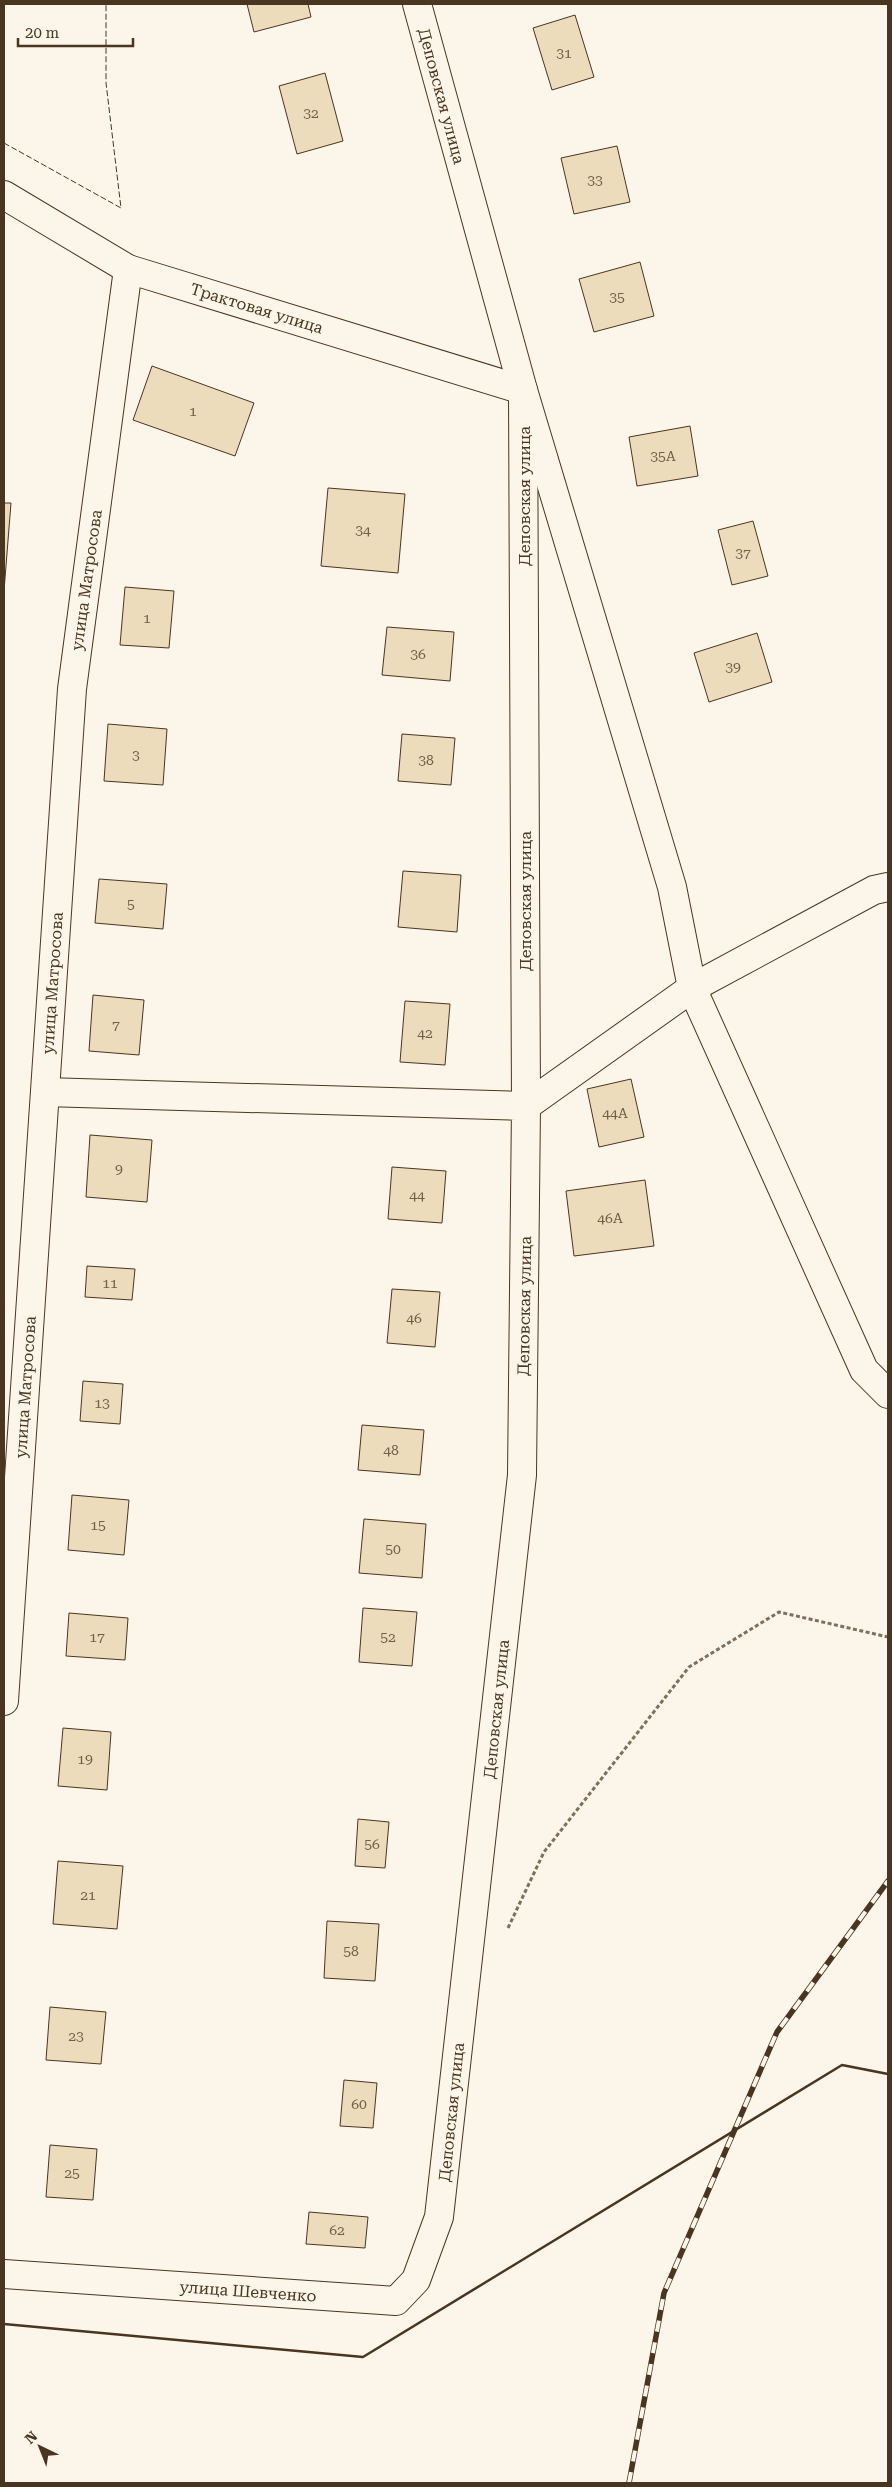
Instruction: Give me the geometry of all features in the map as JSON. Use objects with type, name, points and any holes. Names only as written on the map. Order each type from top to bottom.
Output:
[{"type":"street","name":"Деповская улица","points":[[417,4],[524,390],[672,887],[692,988],[864,1370],[888,1394]]},
{"type":"street","name":"Трактовая улица","points":[[4,196],[128,269],[524,390]]},
{"type":"street","name":"улица Матросова","points":[[4,1700],[72,688],[128,269]]},
{"type":"street","name":"Деповская улица","points":[[439,2217],[522,1475],[526,1106],[524,390]]},
{"type":"street","points":[[45,1092],[526,1106],[692,988],[874,890],[888,887]]},
{"type":"street","name":"улица Шевченко","points":[[4,2274],[396,2301],[416,2280],[439,2217]]},
{"type":"path","points":[[506,1931],[544,1852],[689,1667],[779,1612],[888,1637]]},
{"type":"building","points":[[247,4],[308,4],[311,17],[254,32]]},
{"type":"building","points":[[575,15],[594,77],[552,90],[533,28]]},
{"type":"building","points":[[325,73],[343,141],[297,154],[279,86]]},
{"type":"building","points":[[617,146],[630,202],[574,214],[561,158]]},
{"type":"building","points":[[640,262],[654,316],[594,332],[579,279]]},
{"type":"building","points":[[152,366],[254,403],[235,456],[133,420]]},
{"type":"building","points":[[690,426],[698,476],[637,486],[629,437]]},
{"type":"building","points":[[328,488],[405,494],[398,573],[321,566]]},
{"type":"building","points":[[4,503],[11,503],[4,591]]},
{"type":"building","points":[[753,521],[768,576],[732,585],[718,530]]},
{"type":"building","points":[[125,587],[174,591],[169,648],[120,645]]},
{"type":"building","points":[[387,627],[454,632],[450,681],[382,675]]},
{"type":"building","points":[[757,633],[772,682],[709,702],[694,653]]},
{"type":"building","points":[[108,724],[167,729],[163,785],[104,781]]},
{"type":"building","points":[[402,734],[455,738],[451,785],[398,781]]},
{"type":"building","points":[[403,871],[461,875],[457,932],[398,927]]},
{"type":"building","points":[[99,879],[167,884],[163,929],[95,923]]},
{"type":"building","points":[[93,995],[144,1000],[139,1055],[89,1051]]},
{"type":"building","points":[[405,1001],[450,1004],[445,1065],[400,1062]]},
{"type":"building","points":[[631,1079],[644,1137],[599,1147],[587,1089]]},
{"type":"building","points":[[90,1135],[152,1140],[147,1202],[86,1197]]},
{"type":"building","points":[[392,1167],[446,1171],[442,1223],[388,1219]]},
{"type":"building","points":[[645,1180],[654,1246],[574,1256],[566,1191]]},
{"type":"building","points":[[87,1266],[135,1269],[132,1300],[85,1297]]},
{"type":"building","points":[[392,1289],[440,1292],[435,1347],[387,1343]]},
{"type":"building","points":[[83,1381],[123,1384],[120,1424],[80,1421]]},
{"type":"building","points":[[362,1425],[424,1430],[420,1475],[358,1470]]},
{"type":"building","points":[[72,1495],[129,1500],[124,1555],[68,1550]]},
{"type":"building","points":[[364,1519],[426,1524],[422,1578],[359,1573]]},
{"type":"building","points":[[363,1608],[417,1612],[412,1666],[359,1662]]},
{"type":"building","points":[[69,1613],[128,1618],[125,1660],[66,1656]]},
{"type":"building","points":[[63,1728],[111,1732],[107,1790],[58,1786]]},
{"type":"building","points":[[358,1819],[389,1822],[385,1868],[355,1866]]},
{"type":"building","points":[[58,1861],[123,1866],[117,1929],[53,1924]]},
{"type":"building","points":[[327,1921],[379,1924],[375,1981],[324,1978]]},
{"type":"building","points":[[50,2007],[106,2012],[101,2064],[46,2060]]},
{"type":"building","points":[[344,2080],[377,2083],[373,2128],[340,2126]]},
{"type":"building","points":[[50,2145],[97,2149],[93,2200],[46,2197]]},
{"type":"building","points":[[309,2212],[368,2217],[365,2248],[306,2244]]},
{"type":"railway","points":[[629,2483],[664,2293],[777,2032],[888,1881]]},
{"type":"fence","points":[[4,143],[121,208],[106,83],[106,4]]},
{"type":"wall","points":[[4,2324],[363,2357],[842,2065],[888,2074]]}]
